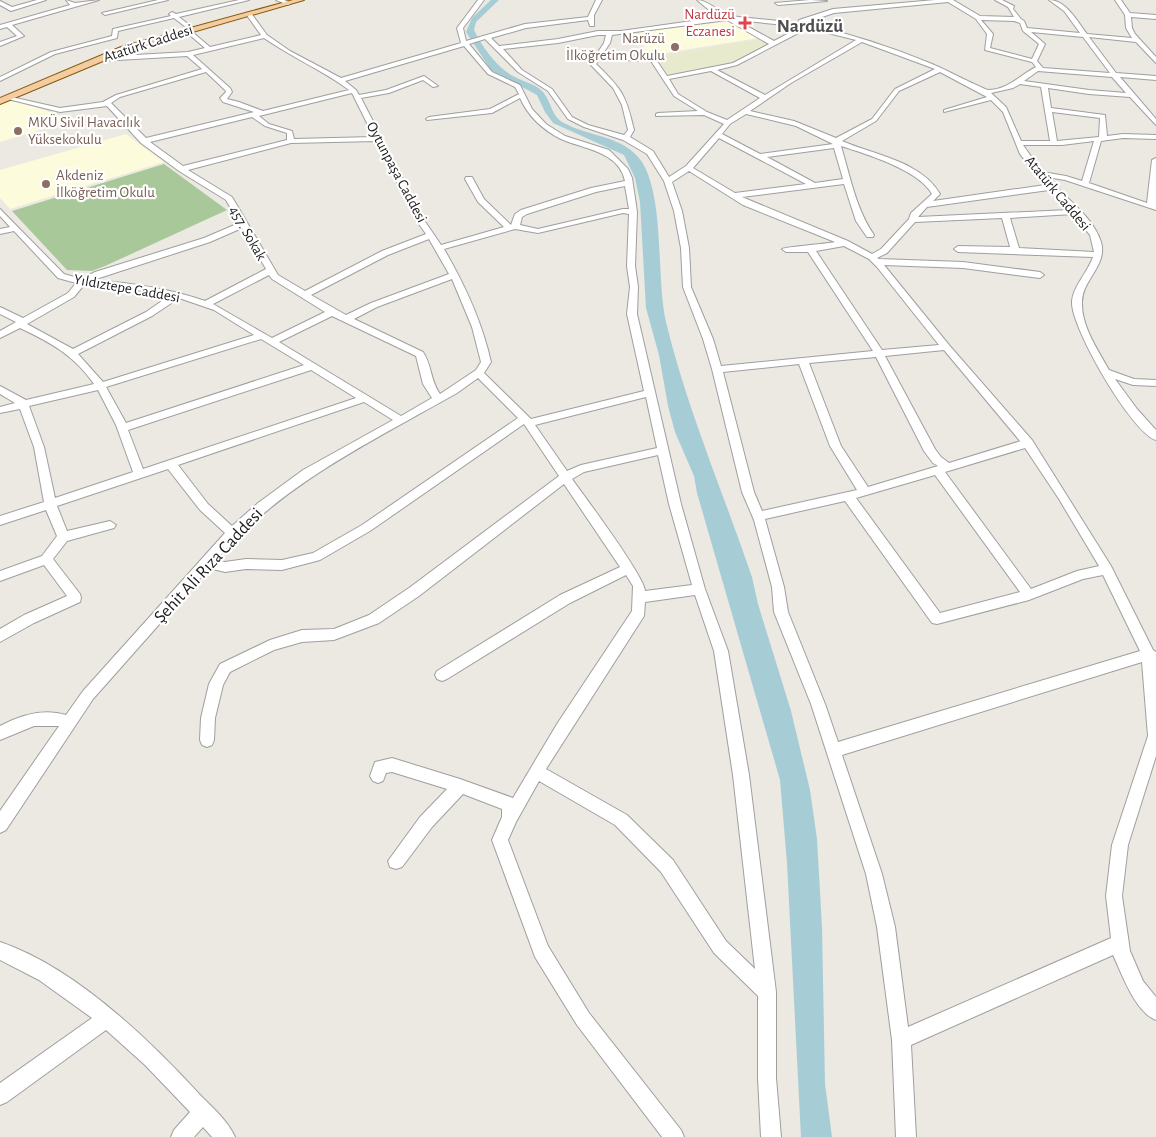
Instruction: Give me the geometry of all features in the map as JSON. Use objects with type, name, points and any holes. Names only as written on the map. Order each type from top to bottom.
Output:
[{"type":"main road","name":"Atatürk Caddesi","points":[[4,100],[133,46],[301,0]]},
{"type":"street","points":[[0,3],[10,9],[43,0]]},
{"type":"street","points":[[66,0],[74,5]]},
{"type":"street","points":[[0,27],[96,0]]},
{"type":"street","points":[[0,79],[53,53],[115,37],[114,30],[246,0]]},
{"type":"street","points":[[279,0],[288,4]]},
{"type":"street","points":[[481,0],[460,28],[464,43],[471,48],[490,73],[518,86],[529,110],[552,130],[563,137],[606,152],[614,157],[624,169],[628,183],[632,212],[631,266],[634,287],[632,314],[675,504],[699,588],[721,651],[741,774],[767,992],[767,1078],[771,1137]]},
{"type":"street","points":[[590,18],[599,0]]},
{"type":"street","points":[[700,0],[717,14],[728,18],[774,44]]},
{"type":"street","points":[[876,0],[890,7]]},
{"type":"street","points":[[666,78],[713,70],[735,64],[774,44],[803,25],[803,21],[833,10],[890,7],[949,0],[979,18],[1018,19]]},
{"type":"street","points":[[998,0],[1012,7],[1010,8],[1026,30],[1042,44],[1034,60]]},
{"type":"street","points":[[1052,0],[1066,10],[1116,76],[1156,124]]},
{"type":"street","points":[[1118,0],[1128,15],[1129,28],[1137,40],[1156,60]]},
{"type":"street","points":[[778,3],[824,1],[833,10]]},
{"type":"street","points":[[105,13],[163,2]]},
{"type":"street","points":[[168,11],[176,16],[210,50]]},
{"type":"street","name":"Oytunpaşa Caddesi","points":[[249,14],[265,36],[288,52],[341,80],[356,94],[378,139],[388,153],[420,220],[432,235],[465,299],[484,348],[486,362],[478,373]]},
{"type":"street","points":[[1128,15],[1156,17]]},
{"type":"street","points":[[341,80],[541,22],[590,18]]},
{"type":"street","points":[[590,18],[598,33]]},
{"type":"street","points":[[497,48],[558,41],[598,33],[728,18]]},
{"type":"street","name":"Atatürk Caddesi","points":[[728,18],[803,25],[861,40],[939,70],[990,94],[1006,111],[1027,159],[1095,237],[1098,255],[1080,290],[1076,302],[1077,316],[1084,333],[1107,372],[1138,417],[1156,436]]},
{"type":"street","points":[[979,18],[978,20],[990,34],[987,48],[1034,60],[1041,69]]},
{"type":"street","points":[[0,44],[21,36],[8,24]]},
{"type":"street","points":[[1026,30],[1137,40]]},
{"type":"street","points":[[609,33],[606,44],[593,64],[616,87],[625,105],[631,130],[626,138]]},
{"type":"street","points":[[100,59],[188,54],[265,36]]},
{"type":"street","points":[[486,37],[520,71],[550,90],[576,123],[626,138],[650,153],[668,181],[678,211],[685,248],[688,287],[708,339],[717,369],[748,492],[758,516],[778,587],[781,612],[815,696],[874,874],[886,927],[901,1040],[906,1137]]},
{"type":"street","points":[[668,181],[689,168],[720,135],[728,123],[765,98],[861,40]]},
{"type":"street","points":[[1146,49],[1156,51]]},
{"type":"street","points":[[188,54],[228,89],[230,92],[224,98],[225,101],[237,103],[260,112],[253,115]]},
{"type":"street","points":[[598,57],[653,59],[676,95],[705,113],[728,123]]},
{"type":"street","points":[[946,111],[1021,82],[1035,70],[1041,69],[1156,78]]},
{"type":"street","points":[[4,100],[60,110],[106,103],[118,96],[207,70]]},
{"type":"street","points":[[713,70],[765,98]]},
{"type":"street","points":[[760,156],[837,143],[874,120],[897,90],[939,70]]},
{"type":"street","points":[[144,141],[253,115],[356,94],[387,92],[424,78],[435,86]]},
{"type":"street","points":[[1021,82],[1132,95]]},
{"type":"street","points":[[1044,86],[1054,143]]},
{"type":"street","points":[[428,119],[492,111],[520,96],[524,97]]},
{"type":"street","name":"457. Sokak","points":[[106,103],[144,141],[182,169],[229,199],[270,272],[303,296],[332,312],[420,354],[423,359],[428,384],[438,399]]},
{"type":"street","points":[[1048,110],[1103,116],[1100,139],[1085,184]]},
{"type":"street","points":[[746,112],[800,125],[837,143],[899,165],[918,175],[934,188],[936,194],[874,259]]},
{"type":"street","points":[[658,115],[705,113]]},
{"type":"street","points":[[253,115],[267,125],[290,132],[291,141]]},
{"type":"street","points":[[720,135],[812,184]]},
{"type":"street","points":[[1018,142],[1054,143],[1140,136],[1156,137]]},
{"type":"street","points":[[182,169],[291,141],[378,139]]},
{"type":"street","points":[[837,143],[846,181],[860,220],[870,235]]},
{"type":"street","points":[[1039,174],[1085,184],[1153,207],[1156,160]]},
{"type":"street","points":[[689,168],[732,196],[845,243],[874,259],[904,292],[946,347],[1028,443],[1106,569],[1153,655],[1155,736],[1120,845],[1114,896],[1121,952],[1137,987],[1156,1011]]},
{"type":"street","points":[[469,179],[481,200],[513,227]]},
{"type":"street","points":[[732,196],[846,181]]},
{"type":"street","points":[[513,227],[518,216],[524,212],[594,190],[628,183]]},
{"type":"street","points":[[924,205],[1051,188]]},
{"type":"street","name":"Yıldıztepe Caddesi","points":[[0,211],[61,276],[82,282],[131,286],[177,295],[217,308],[400,420]]},
{"type":"street","points":[[439,248],[513,227],[538,231],[623,211],[632,212]]},
{"type":"street","points":[[913,220],[1074,212]]},
{"type":"street","points":[[1006,216],[1015,250]]},
{"type":"street","points":[[0,335],[71,295],[82,282],[98,274],[207,240],[243,224]]},
{"type":"street","points":[[0,232],[14,228]]},
{"type":"street","points":[[303,296],[385,253],[432,235]]},
{"type":"street","points":[[786,249],[811,249],[845,243]]},
{"type":"street","points":[[811,249],[879,353],[930,452],[1029,595]]},
{"type":"street","points":[[958,249],[1098,255]]},
{"type":"street","points":[[874,259],[972,266],[1040,276]]},
{"type":"street","points":[[205,304],[270,272]]},
{"type":"street","points":[[346,319],[374,305],[453,276]]},
{"type":"street","points":[[72,353],[149,314],[177,295]]},
{"type":"street","points":[[0,310],[72,353],[86,367],[124,428],[139,473]]},
{"type":"street","points":[[273,341],[332,312]]},
{"type":"street","points":[[0,410],[99,386],[263,335]]},
{"type":"street","points":[[717,369],[946,347]]},
{"type":"street","points":[[803,360],[824,419],[848,471],[865,492]]},
{"type":"street","points":[[124,428],[312,366]]},
{"type":"street","points":[[1107,372],[1133,382],[1156,383]]},
{"type":"street","points":[[478,373],[527,420],[639,585],[641,597],[640,612],[607,659],[537,772],[510,817],[500,840],[541,951],[583,1019],[674,1137]]},
{"type":"street","name":"Şehit Ali Rıza Caddesi","points":[[0,825],[88,694],[232,533],[262,506],[307,473],[438,399],[478,373]]},
{"type":"street","points":[[0,389],[23,404],[39,447],[50,504],[63,537]]},
{"type":"street","points":[[206,562],[225,567],[246,564],[282,564],[316,557],[366,528],[527,420],[650,393]]},
{"type":"street","points":[[0,521],[366,398]]},
{"type":"street","points":[[758,516],[865,492],[1028,443]]},
{"type":"street","points":[[207,740],[208,718],[216,684],[225,668],[270,646],[302,636],[334,634],[374,619],[414,592],[566,477],[581,469],[664,450]]},
{"type":"street","points":[[171,464],[204,507],[232,533]]},
{"type":"street","points":[[848,496],[937,619],[1029,595],[1081,574],[1106,569]]},
{"type":"street","points":[[0,576],[46,558],[63,537],[110,524]]},
{"type":"street","points":[[0,636],[30,619],[75,598],[46,558]]},
{"type":"street","points":[[442,675],[506,638],[565,599],[629,568]]},
{"type":"street","points":[[641,597],[699,588]]},
{"type":"street","points":[[832,751],[1153,655]]},
{"type":"street","points":[[0,733],[22,722],[53,717],[69,722]]},
{"type":"street","points":[[378,776],[380,767],[392,764],[509,804],[510,817]]},
{"type":"street","points":[[537,772],[621,820],[667,866],[720,947],[767,992]]},
{"type":"street","points":[[396,862],[426,822],[460,786]]},
{"type":"street","points":[[901,1040],[1120,943]]},
{"type":"street","points":[[0,951],[52,978],[108,1017],[140,1045],[226,1137]]},
{"type":"street","points":[[0,1095],[108,1017]]},
{"type":"street","points":[[181,1137],[204,1112]]},
{"type":"shaded area","name":"Narüzü İlköğretim Okulu","points":[[730,21],[759,38],[646,56],[640,32]]},
{"type":"shaded area","points":[[761,39],[770,45],[726,67],[676,78],[671,77],[657,59],[651,57]]},
{"type":"shaded area","name":"MKÜ Sivil Havacılık Yüksekokulu","points":[[8,101],[23,103],[73,120],[0,142],[0,104]]},
{"type":"shaded area","name":"Akdeniz İlköğretim Okulu","points":[[126,134],[164,162],[10,209],[0,198],[0,170]]},
{"type":"green space","points":[[164,164],[227,210],[92,271],[67,270],[12,211]]},
{"type":"water","points":[[491,0],[499,0],[476,22],[474,30],[491,57],[503,69],[518,79],[542,91],[558,119],[562,122],[626,146],[642,162],[649,178],[657,218],[661,284],[666,322],[684,387],[752,577],[758,604],[791,711],[810,790],[817,839],[822,927],[825,1084],[832,1137],[801,1137],[787,863],[780,780],[697,493],[694,476],[675,432],[668,406],[659,355],[646,308],[640,202],[635,178],[624,155],[553,123],[537,95],[491,70],[466,32],[472,18]]},
{"type":"place","name":"Nardüzü Eczanesi","points":[[745,23]]},
{"type":"place","name":"Narüzü İlköğretim Okulu","points":[[675,47]]},
{"type":"place","name":"MKÜ Sivil Havacılık Yüksekokulu","points":[[18,131]]},
{"type":"place","name":"Akdeniz İlköğretim Okulu","points":[[46,184]]},
{"type":"district","name":"Nardüzü","points":[[810,25]]}]
